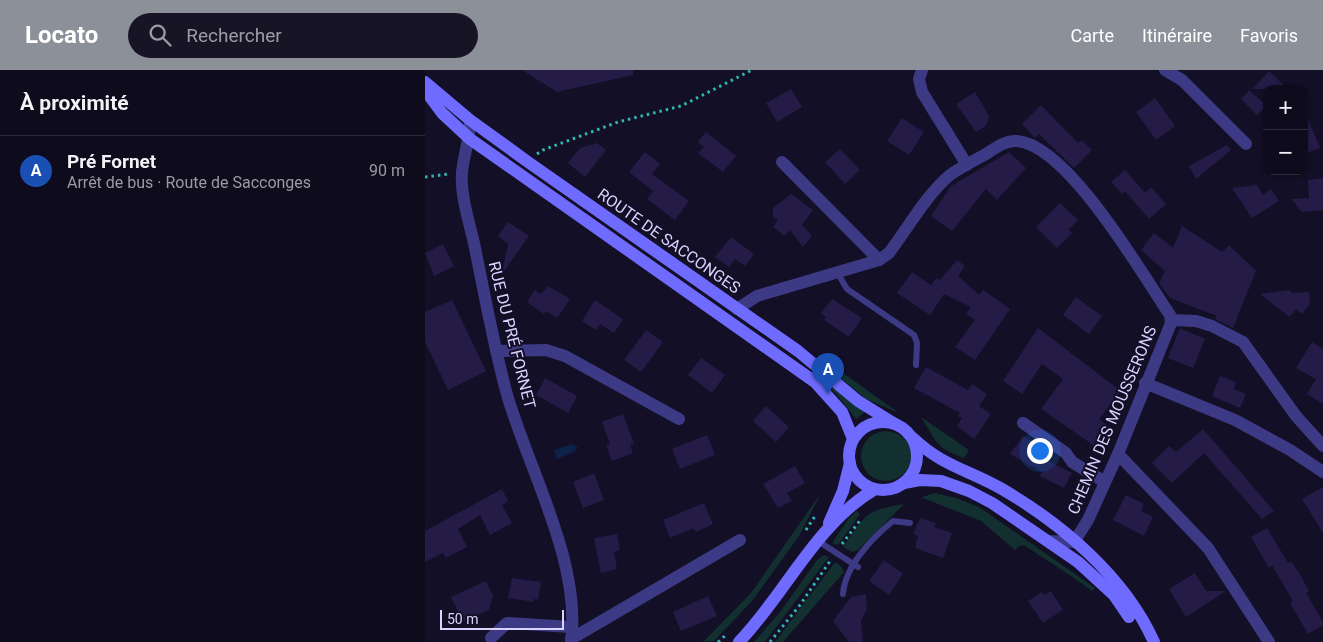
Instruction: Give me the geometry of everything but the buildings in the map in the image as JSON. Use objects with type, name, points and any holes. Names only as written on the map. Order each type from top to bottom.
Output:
[{"type":"street","points":[[922,70],[919,79],[922,92],[967,165]]},
{"type":"street","points":[[1165,70],[1182,80],[1246,144]]},
{"type":"street","name":"ROUTE DE SACCONGES","points":[[425,82],[470,120],[798,351],[858,401],[895,424]]},
{"type":"street","name":"ROUTE DE SACCONGES","points":[[425,90],[442,113],[470,139],[795,366],[815,382],[837,406],[853,439]]},
{"type":"street","name":"RUE DU PRÉ FORNET","points":[[470,120],[470,139],[462,173],[466,205],[496,351],[507,392],[561,551],[571,610],[571,636]]},
{"type":"street","name":"CHEMIN DES MOUSSERONS","points":[[737,309],[757,296],[879,260],[889,253],[939,186],[951,174],[1004,143],[1016,140],[1041,150],[1083,187],[1171,314],[1165,339],[1118,454],[1089,520],[1074,542]]},
{"type":"street","points":[[782,162],[879,260]]},
{"type":"street","points":[[1171,320],[1196,321],[1212,326],[1243,342],[1296,416],[1323,446]]},
{"type":"street","points":[[496,351],[547,350],[565,356],[679,418]]},
{"type":"street","points":[[1145,384],[1235,420],[1290,450],[1323,472]]},
{"type":"street","points":[[739,642],[761,618],[827,528],[843,492],[850,463],[849,451],[853,439],[861,430],[871,424],[883,421],[905,429],[941,461],[1001,488],[1074,542],[1105,570],[1121,590],[1154,642]]},
{"type":"street","points":[[1023,423],[1066,453],[1072,462],[1105,482]]},
{"type":"street","points":[[904,483],[913,474],[917,462],[917,450],[913,438]]},
{"type":"street","points":[[1118,454],[1208,548],[1269,642]]},
{"type":"street","points":[[850,463],[859,479],[875,489]]},
{"type":"street","points":[[827,528],[856,500],[875,489],[890,489],[904,483],[920,480],[941,481],[969,491],[992,503],[1078,562],[1114,595],[1146,642]]},
{"type":"street","points":[[491,638],[507,623],[571,636],[740,540]]},
{"type":"street","points":[[1048,541],[1074,542]]},
{"type":"street","points":[[1074,542],[1078,562]]},
{"type":"lane","points":[[837,272],[847,289],[914,335],[917,343],[916,365]]},
{"type":"lane","points":[[843,594],[843,586],[856,565],[893,521],[910,523]]},
{"type":"lane","points":[[818,541],[856,565]]},
{"type":"path","points":[[528,162],[543,150],[618,122],[681,106],[752,70]]},
{"type":"path","points":[[425,177],[462,173]]},
{"type":"path","points":[[769,642],[800,605],[863,516]]},
{"type":"green space","points":[[827,363],[899,413],[866,399],[825,365]]},
{"type":"green space","points":[[821,373],[865,412],[856,419],[837,395],[819,377]]},
{"type":"green space","points":[[921,417],[969,450],[964,458],[941,447]]},
{"type":"green space","points":[[886,431],[896,433],[904,438],[909,446],[911,456],[909,466],[904,474],[896,479],[886,481],[876,479],[868,474],[863,466],[861,456],[863,446],[868,438],[876,433]]},
{"type":"green space","points":[[821,493],[799,536],[752,601],[714,641],[703,642],[751,593]]},
{"type":"green space","points":[[935,493],[956,498],[979,507],[1095,588],[1092,591],[1024,545],[1019,546],[1015,550],[981,521],[922,497]]},
{"type":"green space","points":[[904,504],[858,550],[852,552],[843,547],[867,516],[880,509]]},
{"type":"green space","points":[[857,511],[860,514],[838,545],[832,543],[849,518]]},
{"type":"green space","points":[[824,555],[829,557],[767,639],[764,642],[754,642],[780,612],[817,560]]},
{"type":"green space","points":[[835,562],[841,566],[844,572],[783,642],[775,642]]},
{"type":"water","points":[[571,444],[578,447],[574,452],[557,459],[554,450]]},
{"type":"place","name":"Pré Fornet","points":[[828,394]]}]
